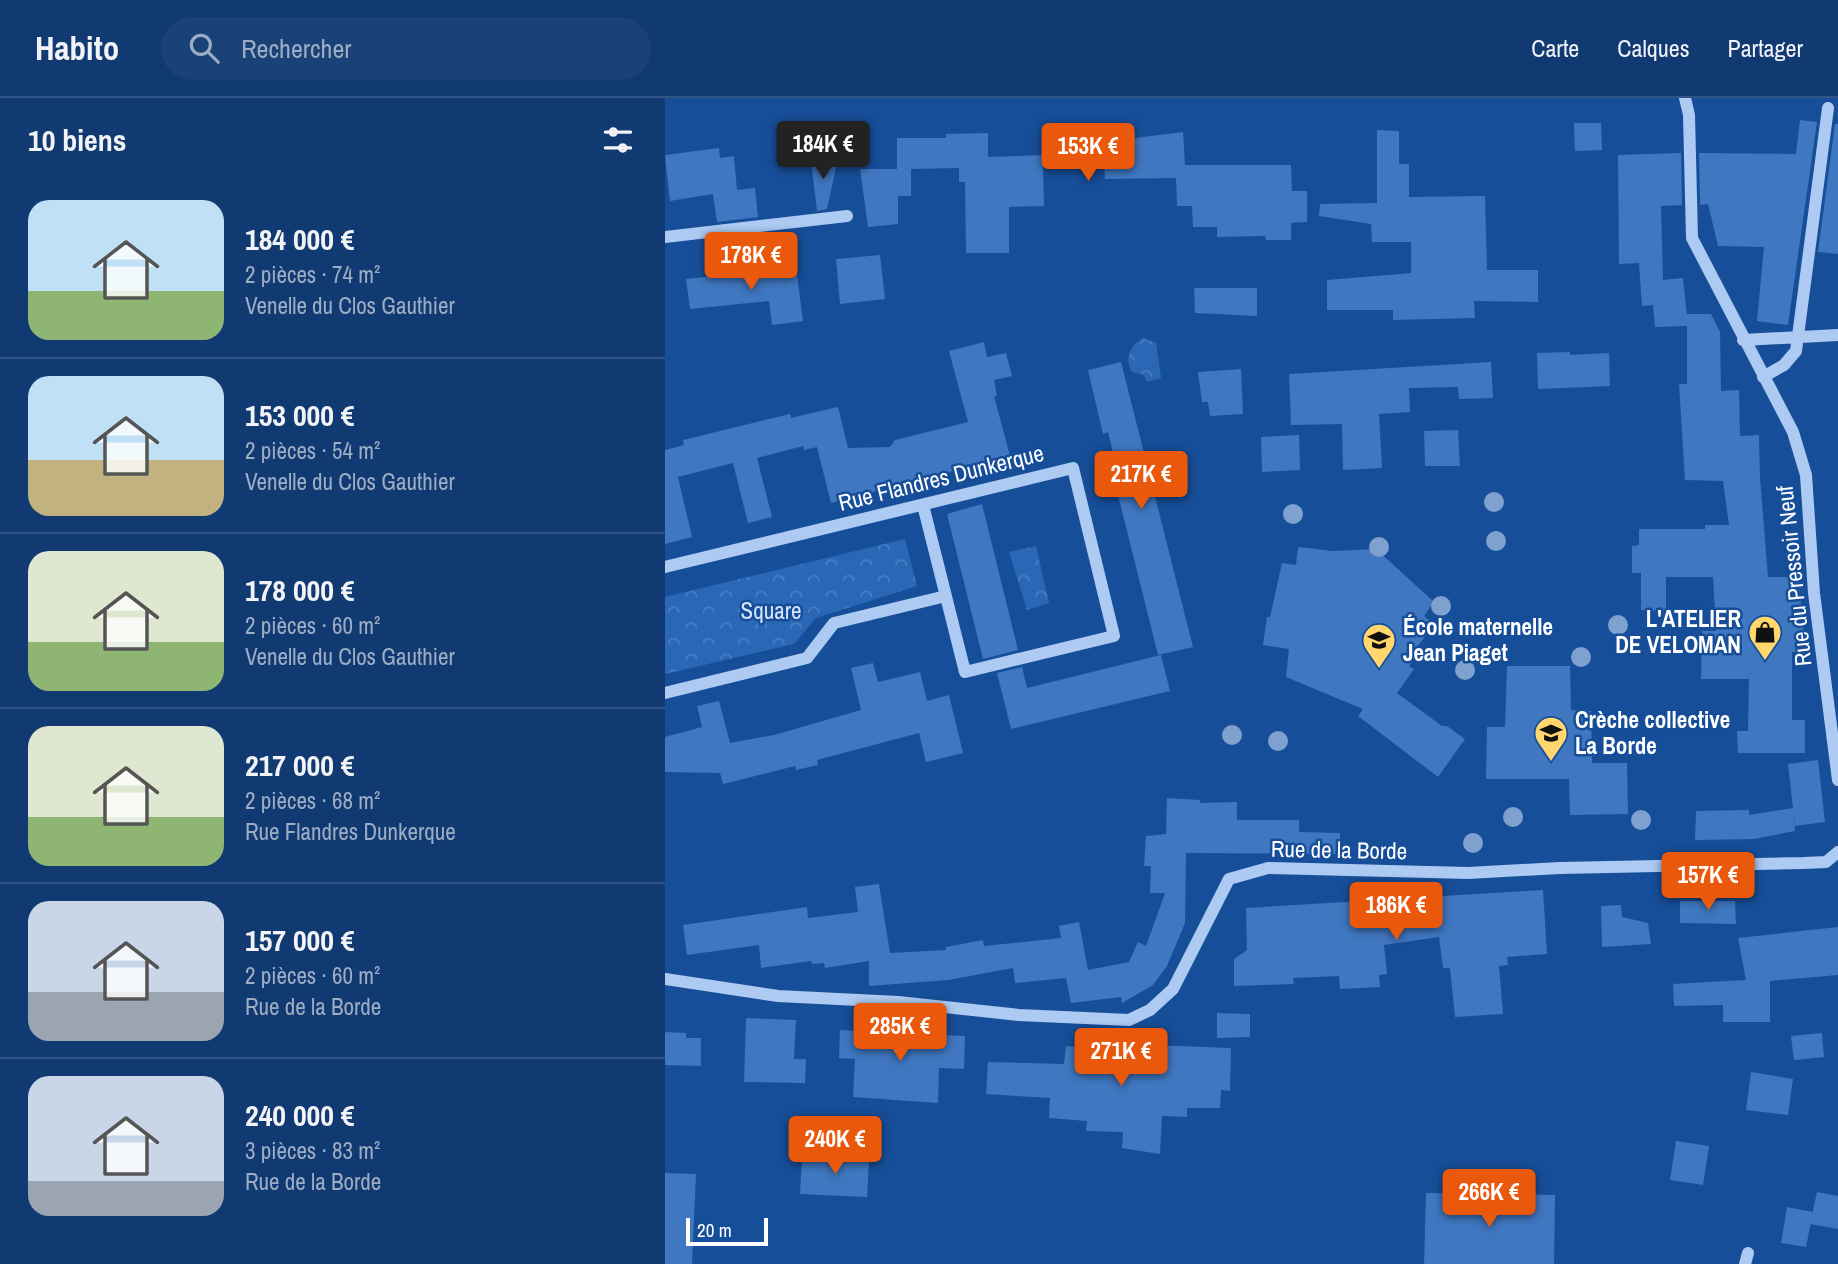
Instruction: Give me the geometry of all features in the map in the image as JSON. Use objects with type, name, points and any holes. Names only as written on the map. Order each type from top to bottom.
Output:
[{"type":"street","name":"Rue du Pressoir Neuf","points":[[1685,98],[1689,115],[1692,239],[1793,432],[1806,475],[1814,593],[1838,780]]},
{"type":"street","points":[[1763,377],[1784,365],[1795,351],[1828,108]]},
{"type":"street","points":[[665,237],[846,216]]},
{"type":"street","points":[[1743,340],[1838,335]]},
{"type":"street","name":"Rue Flandres Dunkerque","points":[[665,567],[1073,468],[1114,636],[965,672],[946,596]]},
{"type":"street","points":[[665,693],[807,658],[834,624],[946,596],[923,505]]},
{"type":"street","name":"Rue de la Borde","points":[[665,979],[778,996],[898,1002],[1019,1015],[1129,1020],[1150,1010],[1173,989],[1229,879],[1268,868],[1468,873],[1560,868],[1826,862],[1838,852]]},
{"type":"green space","points":[[1143,338],[1156,343],[1161,378],[1147,382],[1144,375],[1132,372],[1129,362],[1132,348]]},
{"type":"green space","name":"Square","points":[[905,539],[917,586],[816,618],[794,644],[665,674],[665,597]]},
{"type":"green space","points":[[1036,546],[1049,603],[1027,610],[1009,552]]},
{"type":"building","points":[[1800,120],[1817,122],[1788,325],[1757,321],[1764,247],[1718,246],[1708,204],[1700,205],[1699,153],[1796,154]]},
{"type":"building","points":[[1574,123],[1601,123],[1602,150],[1575,151]]},
{"type":"building","points":[[1835,124],[1838,124],[1838,254],[1818,252]]},
{"type":"building","points":[[1377,130],[1399,131],[1399,164],[1409,164],[1409,197],[1485,196],[1487,270],[1538,270],[1538,302],[1474,301],[1475,318],[1393,320],[1393,310],[1327,310],[1327,280],[1411,273],[1411,242],[1372,242],[1371,224],[1319,216],[1320,204],[1377,203]]},
{"type":"building","points":[[1090,132],[1090,135],[1135,133],[1135,138],[1183,132],[1185,165],[1291,165],[1292,191],[1307,191],[1307,222],[1291,223],[1291,240],[1266,240],[1265,236],[1217,237],[1217,227],[1193,227],[1192,206],[1177,206],[1176,178],[1105,179],[1104,162],[1043,164],[1044,206],[1009,207],[1009,253],[966,253],[965,182],[959,182],[959,168],[911,169],[911,196],[898,196],[898,224],[868,227],[860,169],[897,169],[897,138],[946,138],[946,134],[988,133],[988,157],[1043,155],[1042,133]]},
{"type":"building","points":[[719,148],[720,158],[734,156],[737,190],[755,188],[758,217],[717,222],[713,194],[670,201],[665,155]]},
{"type":"building","points":[[1681,153],[1682,205],[1661,206],[1663,280],[1683,278],[1687,314],[1711,314],[1720,332],[1721,391],[1739,390],[1740,436],[1759,435],[1768,577],[1798,577],[1806,652],[1792,652],[1792,720],[1805,720],[1805,753],[1738,753],[1737,731],[1748,731],[1749,679],[1701,679],[1702,631],[1716,631],[1713,577],[1666,577],[1666,611],[1641,610],[1641,573],[1632,573],[1632,546],[1639,545],[1639,529],[1705,529],[1705,525],[1729,525],[1723,481],[1685,480],[1679,384],[1687,384],[1687,326],[1655,327],[1653,305],[1642,306],[1639,263],[1619,264],[1618,155]]},
{"type":"building","points":[[838,158],[827,209],[817,211],[811,161]]},
{"type":"building","points":[[880,255],[885,299],[840,304],[836,259]]},
{"type":"building","points":[[796,267],[803,321],[772,325],[769,301],[690,309],[686,279]]},
{"type":"building","points":[[1194,288],[1257,288],[1257,316],[1195,313]]},
{"type":"building","points":[[984,342],[987,357],[1006,353],[1012,376],[994,380],[997,396],[994,396],[1010,456],[831,503],[817,447],[804,450],[803,446],[757,458],[772,517],[748,523],[733,463],[678,477],[692,537],[665,544],[665,450],[684,445],[683,440],[790,414],[791,418],[838,407],[848,448],[890,447],[895,440],[968,422],[949,351]]},
{"type":"building","points":[[1570,352],[1570,355],[1609,353],[1610,386],[1538,389],[1537,353]]},
{"type":"building","points":[[1121,362],[1193,647],[1158,655],[1112,471],[1117,469],[1108,432],[1103,434],[1088,370]]},
{"type":"building","points":[[1491,362],[1493,398],[1459,399],[1458,387],[1409,388],[1410,412],[1379,414],[1382,468],[1343,470],[1342,424],[1291,425],[1289,374]]},
{"type":"building","points":[[1241,369],[1243,414],[1210,416],[1208,402],[1202,402],[1198,372]]},
{"type":"building","points":[[1458,430],[1460,466],[1425,466],[1424,431]]},
{"type":"building","points":[[1299,435],[1300,470],[1262,472],[1261,437]]},
{"type":"building","points":[[982,504],[1018,650],[983,659],[947,514]]},
{"type":"building","points":[[1298,547],[1333,551],[1376,549],[1434,602],[1424,616],[1434,624],[1418,646],[1422,649],[1409,666],[1414,669],[1397,693],[1442,726],[1447,726],[1465,739],[1438,777],[1358,716],[1363,709],[1286,677],[1289,649],[1263,645],[1267,617],[1270,617],[1282,563],[1296,565]]},
{"type":"building","points":[[1161,655],[1170,691],[1011,729],[997,673],[1022,667],[1027,688]]},
{"type":"building","points":[[873,663],[878,682],[920,672],[927,701],[949,695],[963,753],[926,762],[919,733],[817,760],[818,765],[796,770],[795,766],[723,784],[720,773],[665,772],[665,737],[702,727],[697,706],[719,701],[730,743],[774,735],[861,710],[851,668]]},
{"type":"building","points":[[1507,666],[1570,666],[1571,710],[1591,711],[1592,763],[1627,763],[1628,814],[1570,815],[1569,779],[1486,779],[1487,727],[1505,727]]},
{"type":"building","points":[[1818,760],[1825,822],[1795,826],[1793,809],[1795,831],[1754,839],[1695,840],[1696,811],[1749,810],[1749,815],[1793,808],[1788,764]]},
{"type":"building","points":[[1167,798],[1200,800],[1200,803],[1237,802],[1237,820],[1299,820],[1299,832],[1340,833],[1340,854],[1186,853],[1185,923],[1167,966],[1153,985],[1122,1003],[1121,997],[1071,1003],[1066,978],[1015,983],[1013,968],[948,980],[869,986],[869,961],[825,968],[824,963],[812,964],[811,961],[761,968],[759,945],[687,955],[683,925],[807,907],[808,918],[858,912],[855,887],[879,884],[890,953],[946,950],[946,947],[983,940],[984,946],[1061,938],[1059,926],[1079,922],[1088,970],[1129,962],[1138,942],[1146,946],[1165,893],[1150,893],[1151,866],[1144,866],[1146,836],[1166,834]]},
{"type":"building","points":[[1543,890],[1547,954],[1507,957],[1508,965],[1499,966],[1503,1014],[1455,1017],[1450,968],[1443,968],[1439,937],[1384,945],[1387,974],[1379,975],[1380,987],[1340,989],[1339,976],[1293,978],[1294,984],[1234,986],[1234,959],[1247,950],[1246,908]]},
{"type":"building","points":[[1680,901],[1735,901],[1736,924],[1680,923]]},
{"type":"building","points":[[1621,905],[1622,917],[1648,923],[1651,944],[1602,947],[1601,906]]},
{"type":"building","points":[[1838,927],[1838,975],[1770,981],[1770,1022],[1723,1022],[1723,1005],[1674,1006],[1673,984],[1746,980],[1738,938]]},
{"type":"building","points":[[1217,1013],[1250,1014],[1250,1037],[1217,1038]]},
{"type":"building","points":[[746,1018],[796,1020],[794,1059],[806,1059],[805,1083],[744,1082]]},
{"type":"building","points":[[840,1030],[965,1036],[964,1069],[939,1068],[938,1103],[853,1097],[855,1059],[839,1058]]},
{"type":"building","points":[[665,1032],[686,1033],[686,1038],[701,1038],[701,1066],[665,1065]]},
{"type":"building","points":[[1822,1033],[1824,1057],[1794,1060],[1791,1036]]},
{"type":"building","points":[[1149,1045],[1231,1048],[1230,1091],[1221,1090],[1220,1108],[1187,1108],[1187,1117],[1162,1116],[1160,1154],[1122,1148],[1123,1132],[1086,1131],[1087,1121],[1049,1118],[1050,1098],[986,1094],[988,1062],[1064,1064],[1066,1046],[1096,1048],[1096,1055],[1149,1058]]},
{"type":"building","points":[[1751,1072],[1793,1079],[1788,1115],[1746,1110]]},
{"type":"building","points":[[1676,1141],[1709,1146],[1703,1185],[1670,1180]]},
{"type":"building","points":[[823,1154],[869,1160],[867,1197],[800,1194],[802,1157],[823,1158]]},
{"type":"building","points":[[665,1173],[696,1174],[692,1264],[665,1264]]},
{"type":"building","points":[[1817,1192],[1838,1196],[1838,1229],[1810,1224]]},
{"type":"building","points":[[1426,1193],[1555,1195],[1554,1264],[1424,1264]]},
{"type":"building","points":[[1787,1207],[1813,1212],[1806,1247],[1781,1243]]},
{"type":"place","name":"L'ATELIER DE VELOMAN","points":[[1765,662]]},
{"type":"place","name":"École maternelle Jean Piaget","points":[[1379,670]]},
{"type":"place","name":"Crèche collective La Borde","points":[[1551,763]]}]
